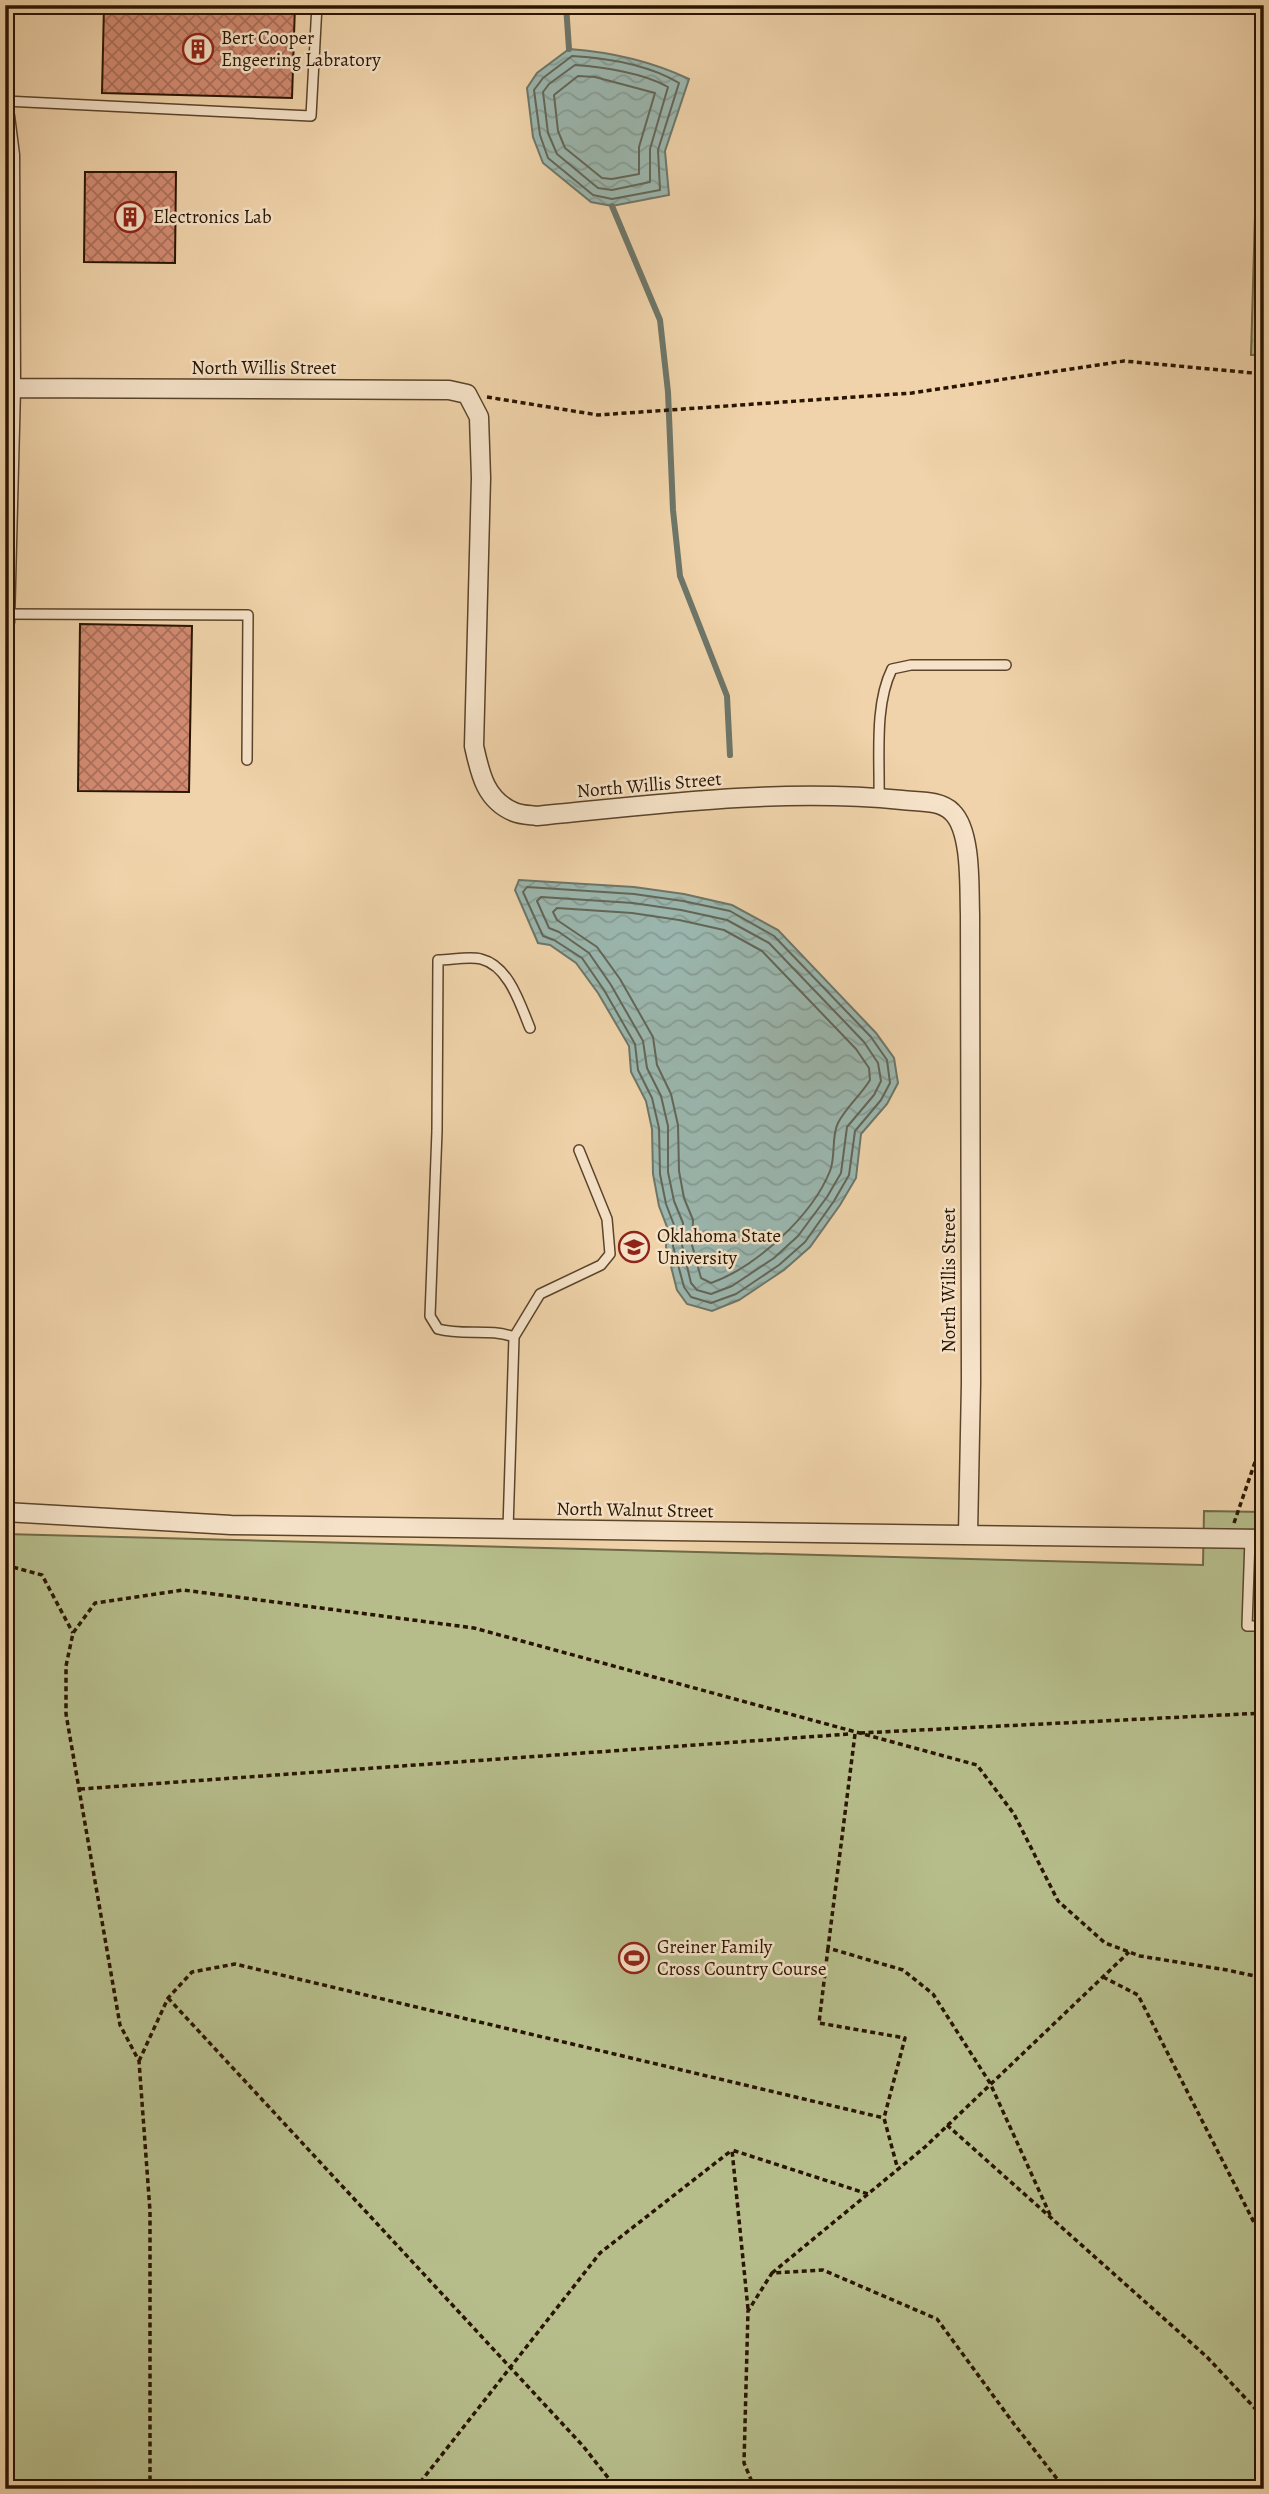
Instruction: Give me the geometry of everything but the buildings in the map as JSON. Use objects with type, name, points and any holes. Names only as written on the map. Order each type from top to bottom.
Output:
[{"type":"street","points":[[5,116],[10,155],[8,292],[11,388],[5,622]]},
{"type":"street","name":"North Willis Street","points":[[11,388],[450,390],[467,394],[480,417],[481,478],[474,746],[481,778],[491,794],[514,812],[537,816],[695,800],[808,796],[879,798],[942,804],[954,814],[968,848],[971,1383],[968,1534]]},
{"type":"street","name":"North Walnut Street","points":[[5,1512],[231,1525],[1257,1539]]},
{"type":"lane","points":[[5,101],[311,116],[317,5]]},
{"type":"lane","points":[[5,614],[84,612],[248,615],[247,760]]},
{"type":"lane","points":[[879,798],[881,709],[884,685],[892,669],[911,664],[1006,665]]},
{"type":"lane","points":[[514,1337],[504,1333],[445,1331],[439,1329],[430,1316],[437,1130],[438,960],[480,959],[500,968],[521,1005],[530,1028]]},
{"type":"lane","points":[[508,1530],[514,1337],[540,1294],[601,1265],[610,1254],[607,1219],[579,1150]]},
{"type":"lane","points":[[1257,1539],[1247,1626],[1264,1626]]},
{"type":"path","points":[[467,394],[598,415],[912,393],[1124,361],[1264,374]]},
{"type":"path","points":[[1229,1538],[1264,1436]]},
{"type":"path","points":[[5,1565],[42,1574],[73,1633]]},
{"type":"path","points":[[150,2489],[150,2211],[139,2061],[120,2025],[66,1714],[66,1666],[73,1633],[95,1604],[183,1590],[474,1628],[976,1765],[1014,1814],[1058,1901],[1105,1943],[1150,1958],[1264,1978]]},
{"type":"path","points":[[80,1789],[855,1734],[1264,1713]]},
{"type":"path","points":[[855,1734],[819,2022],[905,2038],[884,2118],[898,2170]]},
{"type":"path","points":[[828,1948],[903,1970],[933,1994],[990,2082],[1052,2219]]},
{"type":"path","points":[[748,2311],[772,2273],[898,2170],[1129,1952]]},
{"type":"path","points":[[139,2061],[168,1997],[192,1972],[235,1964],[884,2118]]},
{"type":"path","points":[[1103,1976],[1138,1995],[1264,2242]]},
{"type":"path","points":[[168,1997],[583,2446],[617,2489]]},
{"type":"path","points":[[947,2125],[1207,2357],[1264,2418]]},
{"type":"path","points":[[415,2489],[600,2253],[732,2150]]},
{"type":"path","points":[[732,2150],[868,2194]]},
{"type":"path","points":[[732,2150],[748,2311],[744,2463],[755,2489]]},
{"type":"path","points":[[772,2273],[823,2270],[937,2319],[1065,2489]]},
{"type":"green space","points":[[1261,5],[1264,5],[1264,355],[1251,355]]},
{"type":"green space","name":"Greiner Family Cross Country Course","points":[[1204,1511],[1264,1512],[1264,2489],[6,2489],[5,1534],[1203,1565]]},
{"type":"water","points":[[569,49],[630,58],[689,79],[665,151],[669,195],[612,206],[591,202],[543,163],[533,137],[527,88],[537,73]]},
{"type":"water","points":[[519,880],[634,887],[684,894],[732,905],[778,930],[876,1033],[894,1058],[898,1083],[887,1104],[861,1134],[856,1178],[840,1205],[810,1247],[784,1270],[739,1300],[712,1311],[687,1304],[677,1290],[666,1247],[667,1227],[659,1206],[653,1174],[652,1129],[646,1101],[631,1072],[629,1046],[598,993],[576,963],[550,945],[538,943],[515,890]]},
{"type":"waterway","points":[[566,5],[569,49]]},
{"type":"waterway","points":[[612,206],[660,320],[668,392],[673,510],[680,576],[727,696],[730,755]]},
{"type":"place","name":"Bert Cooper Engeering Labratory","points":[[198,49]]},
{"type":"place","name":"Electronics Lab","points":[[130,217]]},
{"type":"place","name":"Oklahoma State University","points":[[634,1247]]},
{"type":"place","name":"Greiner Family Cross Country Course","points":[[634,1958]]}]
